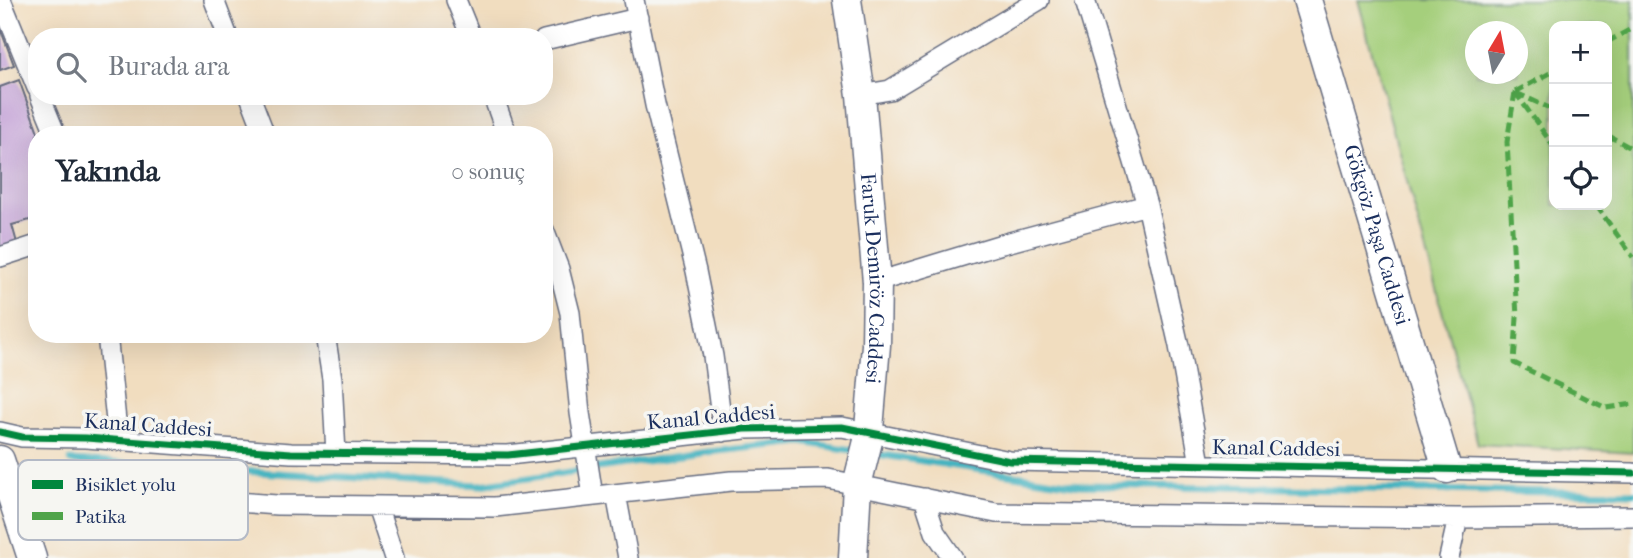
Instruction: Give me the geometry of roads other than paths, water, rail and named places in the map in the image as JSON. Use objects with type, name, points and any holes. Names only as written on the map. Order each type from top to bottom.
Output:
[{"type":"street","points":[[1,0],[28,66]]},
{"type":"street","points":[[214,0],[225,28]]},
{"type":"street","points":[[456,0],[467,28]]},
{"type":"street","name":"Faruk Demiröz Caddesi","points":[[847,0],[861,95],[877,282],[876,345],[868,437],[859,478],[853,558]]},
{"type":"street","points":[[861,95],[890,90],[1039,0]]},
{"type":"street","points":[[1085,0],[1147,205],[1179,346],[1200,464]]},
{"type":"street","name":"Gökgöz Paşa Caddesi","points":[[1307,0],[1447,469]]},
{"type":"street","points":[[553,37],[636,9],[655,105],[696,271],[713,356],[723,432]]},
{"type":"street","points":[[44,105],[52,126]]},
{"type":"street","points":[[253,105],[262,126]]},
{"type":"street","points":[[496,105],[504,126]]},
{"type":"street","points":[[877,282],[1002,244],[1147,205]]},
{"type":"street","points":[[0,257],[28,248]]},
{"type":"street","points":[[553,253],[570,313],[580,413],[592,491]]},
{"type":"street","points":[[108,343],[118,440]]},
{"type":"street","points":[[326,343],[332,379],[336,453]]},
{"type":"street","name":"Kanal Caddesi","points":[[0,432],[22,437],[118,440],[291,453],[508,455],[585,450],[745,429],[842,427],[868,437],[1010,461],[1633,473]]},
{"type":"street","points":[[0,460],[5,488],[18,522]]},
{"type":"street","points":[[248,503],[495,507],[592,491],[616,494],[732,481],[859,478],[924,498],[996,513],[1458,518],[1633,516]]},
{"type":"street","points":[[616,494],[628,558]]},
{"type":"street","points":[[924,498],[935,532],[953,558]]},
{"type":"street","points":[[377,506],[394,558]]},
{"type":"street","points":[[1449,558],[1458,518]]},
{"type":"street","points":[[25,540],[32,558]]},
{"type":"waterway","points":[[248,471],[480,485],[708,452],[802,442],[858,451]]},
{"type":"waterway","points":[[870,453],[1080,485],[1633,493]]}]
